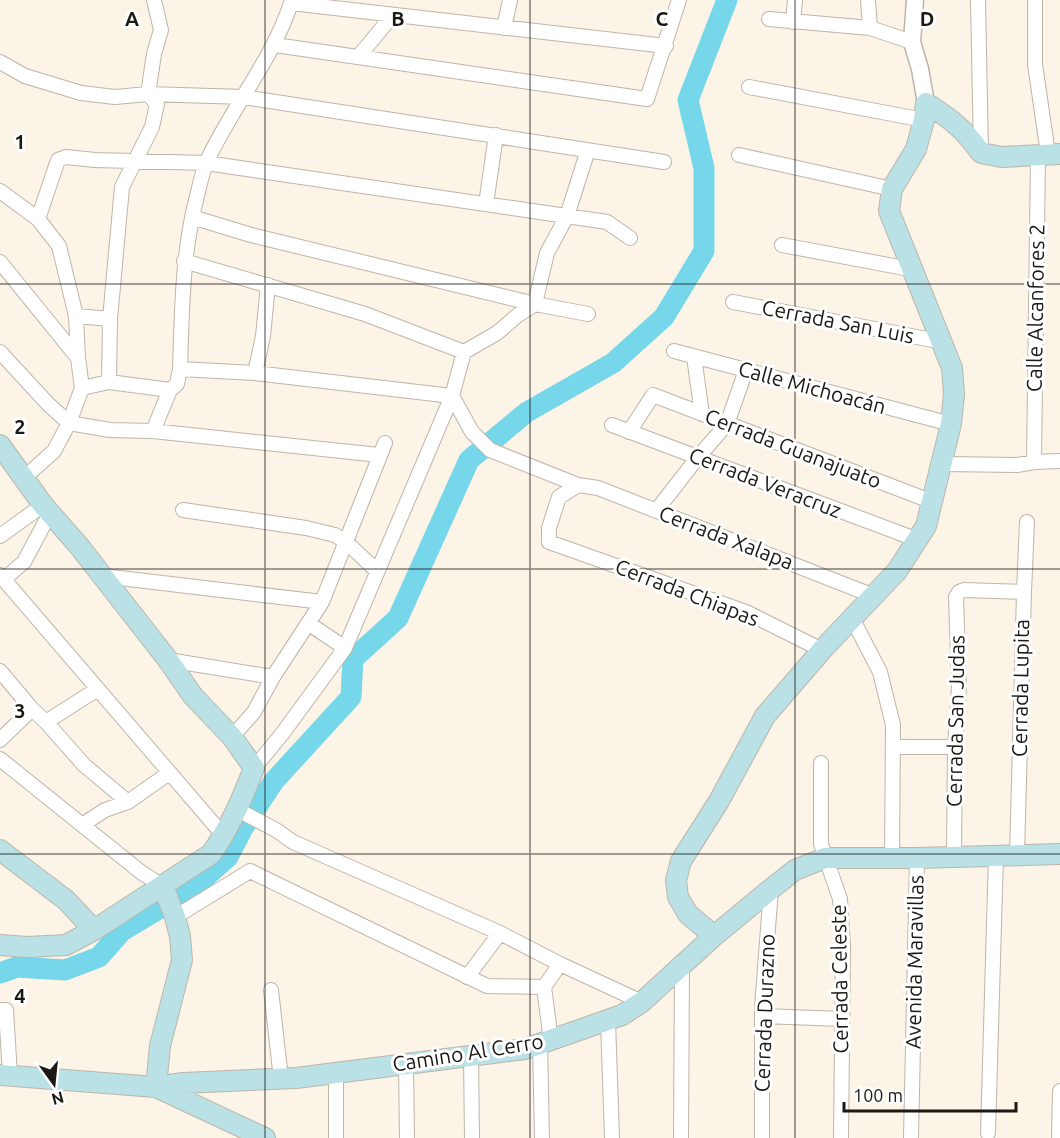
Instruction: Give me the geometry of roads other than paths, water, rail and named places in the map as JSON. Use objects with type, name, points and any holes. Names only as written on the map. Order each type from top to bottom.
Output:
[{"type":"main road","points":[[714,936],[688,914],[678,897],[676,880],[681,861],[718,801],[765,716],[822,650],[897,571],[926,526],[933,502],[951,424],[954,394],[952,368],[915,270],[889,211],[892,189],[916,148],[925,111],[946,116],[966,132],[981,153],[1002,157],[1049,154]]},
{"type":"main road","points":[[0,445],[47,509],[102,576],[194,696],[232,737],[254,768],[238,810],[211,854],[94,930],[66,945],[28,947],[2,943]]},
{"type":"main road","points":[[0,850],[66,900],[94,930]]},
{"type":"main road","points":[[825,858],[1060,854]]},
{"type":"main road","name":"Camino Al Cerro","points":[[156,1088],[183,1083],[336,1073],[525,1049],[608,1021],[642,1002],[714,936],[795,870],[825,858]]},
{"type":"main road","points":[[156,1088],[160,1046],[182,960],[180,936],[163,886]]},
{"type":"main road","points":[[5,1075],[156,1088],[265,1138]]},
{"type":"street","points":[[148,94],[154,54],[161,30],[154,0]]},
{"type":"street","points":[[504,28],[510,0]]},
{"type":"street","points":[[275,45],[647,99],[679,0]]},
{"type":"street","points":[[792,22],[795,0]]},
{"type":"street","points":[[868,0],[870,28]]},
{"type":"street","points":[[749,87],[925,111],[920,69],[912,42],[915,0]]},
{"type":"street","points":[[978,0],[981,153]]},
{"type":"street","name":"Calle Alcanfores 2","points":[[1034,462],[1049,154],[1035,64],[1035,0]]},
{"type":"street","points":[[153,431],[170,390],[177,384],[180,369],[184,261],[192,217],[206,163],[226,125],[275,45],[292,2],[666,46]]},
{"type":"street","points":[[358,57],[393,15]]},
{"type":"street","points":[[769,19],[870,28],[912,42]]},
{"type":"street","points":[[0,62],[25,76],[81,93],[115,97],[148,94],[244,97],[664,162]]},
{"type":"street","points":[[109,382],[110,320],[122,187],[152,127],[156,113],[157,104],[148,94]]},
{"type":"street","points":[[486,204],[496,135]]},
{"type":"street","points":[[254,768],[345,648],[364,608],[377,571],[452,396],[464,352],[497,333],[535,304],[547,253],[567,216],[588,150]]},
{"type":"street","points":[[740,155],[892,189]]},
{"type":"street","points":[[38,219],[58,160],[66,157],[134,162],[206,163],[607,222],[630,238]]},
{"type":"street","points":[[0,191],[38,219],[59,246],[76,316],[82,388],[69,423],[54,451],[24,478]]},
{"type":"street","points":[[192,217],[242,233],[535,304],[588,314]]},
{"type":"street","points":[[782,245],[915,270]]},
{"type":"street","points":[[184,261],[365,314],[464,352]]},
{"type":"street","points":[[0,262],[78,358]]},
{"type":"street","points":[[255,373],[263,336],[268,285]]},
{"type":"street","name":"Cerrada San Luis","points":[[733,302],[943,342]]},
{"type":"street","points":[[76,316],[110,320]]},
{"type":"street","name":"Calle Michoacán","points":[[674,351],[951,424]]},
{"type":"street","points":[[0,352],[48,404],[69,423],[110,430],[153,431],[382,449],[322,602],[273,677],[254,712],[232,737]]},
{"type":"street","points":[[694,357],[702,414]]},
{"type":"street","points":[[180,369],[255,373],[452,396]]},
{"type":"street","points":[[656,511],[727,424],[746,370]]},
{"type":"street","points":[[82,388],[109,382],[170,390]]},
{"type":"street","name":"Cerrada Guanajuato","points":[[629,432],[653,395],[933,502]]},
{"type":"street","name":"Cerrada Xalapa","points":[[452,396],[472,432],[490,450],[578,485],[598,488],[874,596]]},
{"type":"street","name":"Cerrada Veracruz","points":[[612,425],[918,540]]},
{"type":"street","points":[[942,464],[1017,465],[1060,461]]},
{"type":"street","name":"Cerrada Chiapas","points":[[578,485],[559,497],[549,528],[549,542],[746,612],[822,650]]},
{"type":"street","points":[[0,536],[47,509]]},
{"type":"street","points":[[47,509],[24,562],[1,578],[224,836]]},
{"type":"street","points":[[183,510],[306,528],[335,536],[346,542],[377,571]]},
{"type":"street","name":"Cerrada Lupita","points":[[1017,855],[1028,522]]},
{"type":"street","points":[[102,576],[322,602]]},
{"type":"street","name":"Cerrada San Judas","points":[[954,856],[955,747],[959,687],[956,597],[964,590],[1024,592]]},
{"type":"street","points":[[852,618],[880,672],[893,725],[892,858]]},
{"type":"street","points":[[308,623],[345,648]]},
{"type":"street","points":[[168,660],[273,677]]},
{"type":"street","points":[[0,671],[84,765],[128,802]]},
{"type":"street","points":[[46,722],[96,690]]},
{"type":"street","points":[[0,740],[32,709]]},
{"type":"street","points":[[893,747],[955,747]]},
{"type":"street","points":[[0,759],[142,873],[163,886]]},
{"type":"street","name":"Cerrada Celeste","points":[[821,763],[821,844],[840,899],[843,958],[842,1138]]},
{"type":"street","points":[[82,825],[105,810],[128,802],[169,773]]},
{"type":"street","points":[[238,810],[276,830],[293,842],[500,933],[642,1002]]},
{"type":"street","points":[[988,1133],[996,855]]},
{"type":"street","name":"Avenida Maravillas","points":[[911,1138],[917,858]]},
{"type":"street","points":[[175,917],[250,871],[487,986],[544,987]]},
{"type":"street","name":"Cerrada Durazno","points":[[762,1138],[763,1016],[771,889]]},
{"type":"street","points":[[467,977],[500,933]]},
{"type":"street","points":[[542,1138],[546,1042],[544,987],[560,964]]},
{"type":"street","points":[[681,1138],[682,966]]},
{"type":"street","points":[[271,990],[281,1078]]},
{"type":"street","points":[[0,1010],[6,1010],[5,1075]]},
{"type":"street","points":[[763,1016],[842,1019]]},
{"type":"street","points":[[608,1021],[612,1138]]},
{"type":"street","points":[[471,1056],[472,1138]]},
{"type":"street","points":[[406,1064],[407,1138]]},
{"type":"street","points":[[336,1073],[336,1138]]},
{"type":"street","points":[[1059,1138],[1060,1091]]},
{"type":"waterway","points":[[0,973],[17,967],[65,970],[99,957],[122,931],[192,889],[228,857],[243,828],[274,781],[351,697],[353,659],[398,618],[469,460],[527,412],[613,363],[664,317],[704,251],[704,168],[688,100],[727,0]]}]
